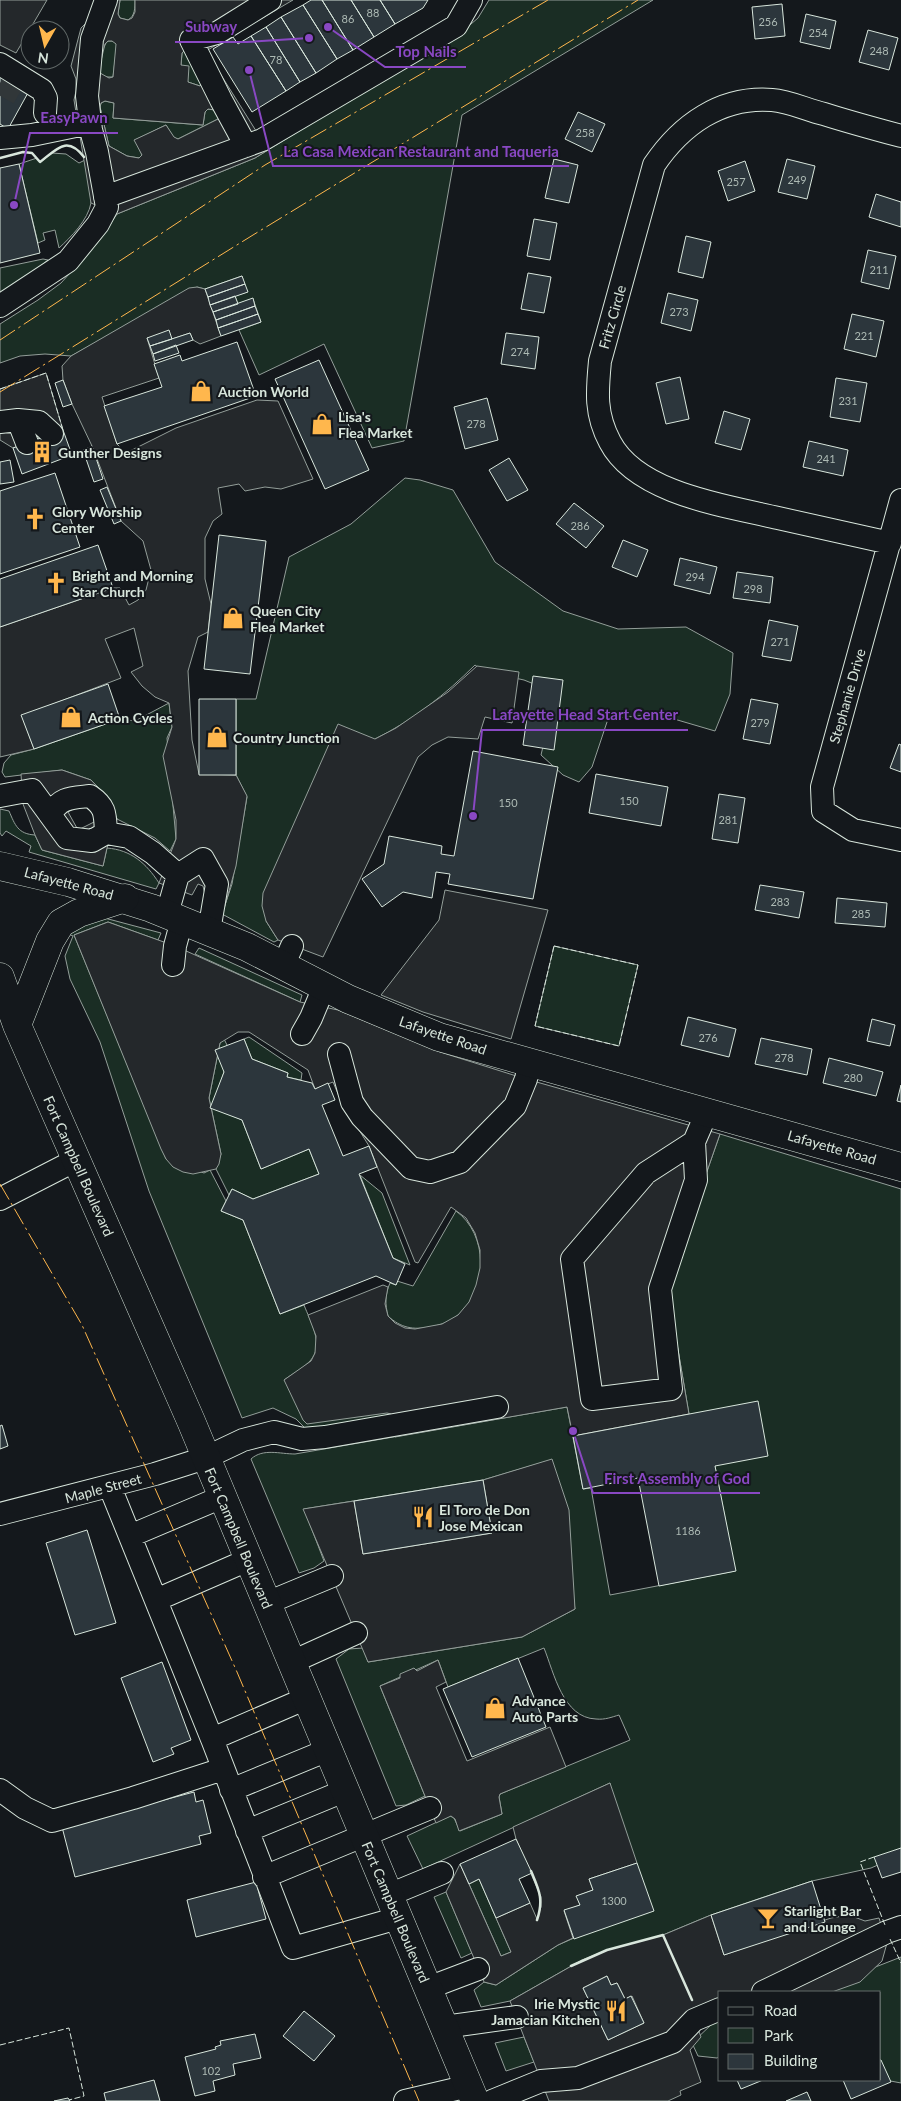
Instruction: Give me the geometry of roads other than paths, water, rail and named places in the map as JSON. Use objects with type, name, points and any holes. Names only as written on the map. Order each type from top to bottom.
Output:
[{"type":"main road","name":"Lafayette Road","points":[[0,866],[125,898],[247,947],[288,956],[324,987],[439,1037],[901,1167]]},
{"type":"main road","points":[[17,1025],[50,941],[61,923],[79,913],[125,898]]},
{"type":"main road","name":"Fort Campbell Boulevard","points":[[0,977],[17,1025],[222,1497],[472,2093]]},
{"type":"street","points":[[0,306],[68,261],[98,224],[107,207],[90,123],[87,96],[92,39],[106,0]]},
{"type":"street","points":[[246,146],[191,40],[217,33],[270,0]]},
{"type":"street","points":[[105,197],[262,140],[456,26],[471,0]]},
{"type":"street","points":[[0,64],[42,90],[46,98],[50,121]]},
{"type":"street","points":[[26,98],[50,121]]},
{"type":"street","name":"Fritz Circle","points":[[890,543],[694,499],[659,484],[630,466],[611,444],[600,419],[597,394],[600,361],[654,165],[666,147],[680,132],[716,109],[734,102],[774,100],[901,136]]},
{"type":"street","points":[[0,138],[50,121],[90,123]]},
{"type":"street","points":[[9,421],[38,422],[52,434]]},
{"type":"street","points":[[9,421],[27,443]]},
{"type":"street","name":"Stephanie Drive","points":[[901,500],[822,787],[824,810],[853,830],[901,840]]},
{"type":"street","points":[[0,796],[32,790],[67,838],[92,841],[106,833],[129,837],[153,853],[178,875]]},
{"type":"street","points":[[51,814],[56,804],[71,798],[90,796],[100,803],[105,812],[106,833]]},
{"type":"street","points":[[178,875],[203,859],[217,884],[209,932]]},
{"type":"street","points":[[172,965],[175,946],[174,917],[178,875]]},
{"type":"street","points":[[302,1034],[324,987]]},
{"type":"street","points":[[339,1054],[352,1102],[362,1117],[412,1168],[430,1172],[460,1162],[515,1106],[526,1079],[530,1062]]},
{"type":"street","points":[[694,1142],[646,1173],[572,1259],[592,1399],[671,1389],[660,1289],[696,1180],[694,1142],[708,1112]]},
{"type":"street","points":[[0,1199],[76,1160]]},
{"type":"street","name":"Maple Street","points":[[0,1514],[110,1487],[205,1458],[243,1440],[274,1432],[302,1439],[325,1437],[497,1407]]},
{"type":"street","points":[[110,1487],[212,1739],[293,1948],[393,1906],[442,1873]]},
{"type":"street","points":[[130,1536],[222,1497]]},
{"type":"street","points":[[156,1600],[248,1560]]},
{"type":"street","points":[[267,1603],[332,1576]]},
{"type":"street","points":[[292,1662],[356,1633]]},
{"type":"street","points":[[212,1739],[306,1698]]},
{"type":"street","points":[[231,1790],[328,1750]]},
{"type":"street","points":[[0,1790],[25,1808],[52,1822],[223,1769]]},
{"type":"street","points":[[247,1831],[344,1791]]},
{"type":"street","points":[[264,1877],[430,1808]]},
{"type":"street","points":[[765,1991],[901,1927]]},
{"type":"street","points":[[428,1988],[478,1969]]},
{"type":"street","points":[[492,2101],[541,2081],[578,2078],[672,2042],[694,2020],[718,2010]]},
{"type":"street","points":[[444,2027],[516,2017]]},
{"type":"street","points":[[405,2101],[472,2093]]},
{"type":"tunnel","points":[[0,83],[26,98]]},
{"type":"place","name":"Top Nails","points":[[328,27]]},
{"type":"place","name":"Subway","points":[[309,38]]},
{"type":"place","name":"La Casa Mexican Restaurant and Taqueria","points":[[249,70]]},
{"type":"place","name":"EasyPawn","points":[[14,205]]},
{"type":"place","name":"Auction World","points":[[201,391]]},
{"type":"place","name":"Lisa's Flea Market","points":[[322,424]]},
{"type":"place","name":"Gunther Designs","points":[[42,452]]},
{"type":"place","name":"Glory Worship Center","points":[[35,519]]},
{"type":"place","name":"Bright and Morning Star Church","points":[[56,583]]},
{"type":"place","name":"Queen City Flea Market","points":[[233,618]]},
{"type":"place","name":"Action Cycles","points":[[71,717]]},
{"type":"place","name":"Country Junction","points":[[217,737]]},
{"type":"place","name":"Lafayette Head Start Center","points":[[473,816]]},
{"type":"place","name":"First Assembly of God","points":[[573,1431]]},
{"type":"place","name":"El Toro de Don Jose Mexican","points":[[423,1517]]},
{"type":"place","name":"Advance Auto Parts","points":[[495,1708]]},
{"type":"place","name":"Starlight Bar and Lounge","points":[[768,1918]]},
{"type":"place","name":"Irie Mystic Jamacian Kitchen","points":[[616,2011]]}]
